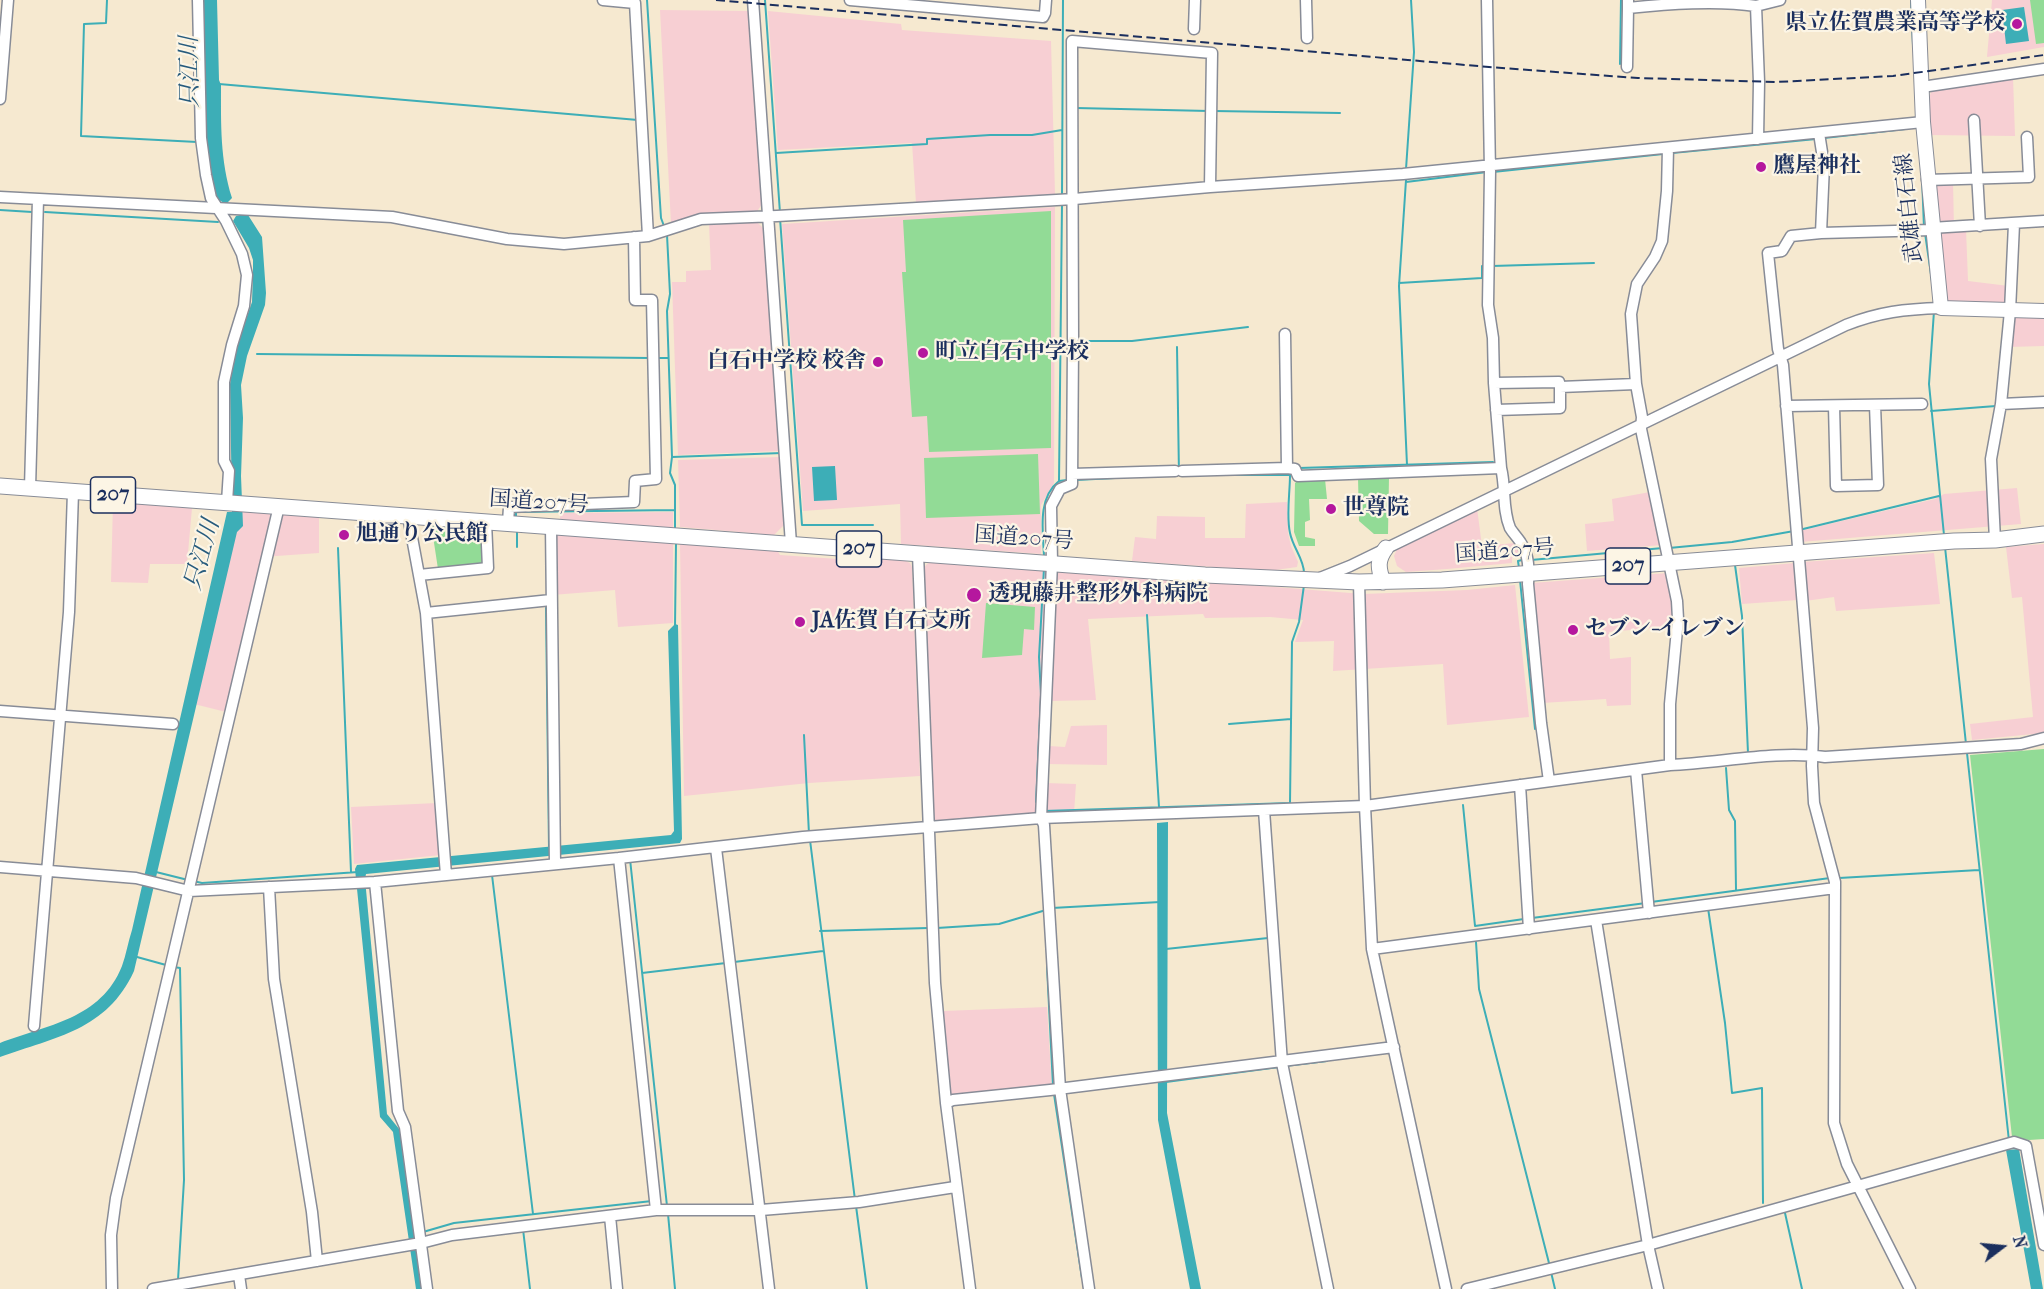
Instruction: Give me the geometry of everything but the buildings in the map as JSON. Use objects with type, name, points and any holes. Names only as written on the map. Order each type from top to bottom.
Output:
[{"type":"highway","name":"国道207号","points":[[0,486],[1307,581],[1383,582],[1667,553],[1736,558],[1935,542],[1995,540],[2044,534]]},
{"type":"highway","points":[[1383,582],[1378,569],[1379,558],[1386,548]]},
{"type":"main road","name":"武雄白石線","points":[[1918,0],[1922,87],[1918,122],[1927,180],[1928,230],[1936,308]]},
{"type":"main road","points":[[1936,308],[2044,311]]},
{"type":"street","points":[[0,99],[2,46],[8,0]]},
{"type":"street","points":[[198,0],[202,142],[208,186],[211,198],[222,209],[243,254],[247,275],[244,306],[224,382],[224,461],[229,471],[227,502]]},
{"type":"street","points":[[603,0],[635,3],[648,236]]},
{"type":"street","points":[[753,0],[776,216],[785,453],[791,544]]},
{"type":"street","points":[[850,0],[1043,17],[1046,13],[1046,0]]},
{"type":"street","points":[[1194,29],[1195,0]]},
{"type":"street","points":[[1306,0],[1307,39]]},
{"type":"street","points":[[1487,0],[1490,170],[1488,305],[1493,338],[1496,410],[1503,497],[1510,527],[1523,546],[1549,781]]},
{"type":"street","points":[[1627,67],[1628,4],[1704,1],[1749,3],[1780,0]]},
{"type":"street","points":[[1749,3],[1759,82],[1758,139]]},
{"type":"street","points":[[1072,478],[1073,341],[1066,199],[1074,108],[1072,41],[1212,53],[1210,187]]},
{"type":"street","points":[[1922,87],[2044,69]]},
{"type":"street","points":[[1974,120],[1980,226]]},
{"type":"street","points":[[0,197],[392,217],[507,239],[564,244],[648,236],[701,219],[1066,199],[1210,187],[1490,170],[1758,139],[1820,136],[1918,122]]},
{"type":"street","points":[[1820,136],[1824,165],[1821,233]]},
{"type":"street","points":[[1927,180],[2029,177],[2027,137]]},
{"type":"street","points":[[1668,151],[1662,241],[1655,257],[1637,284],[1631,314],[1636,384],[1642,417],[1641,429],[1677,601],[1670,704],[1670,765]]},
{"type":"street","points":[[30,488],[38,199]]},
{"type":"street","points":[[1910,1289],[1847,1164],[1834,1123],[1834,882],[1814,803],[1812,786],[1813,728],[1783,365],[1780,357],[1768,253],[1782,251],[1791,236],[1928,230],[2044,221]]},
{"type":"street","points":[[1995,540],[1991,459],[2001,404],[2010,311],[2014,224]]},
{"type":"street","points":[[513,523],[509,507],[634,502],[635,481],[656,479],[652,300],[635,300],[634,237]]},
{"type":"street","points":[[1307,581],[1386,548],[1642,423],[1870,316],[1897,310],[1936,308]]},
{"type":"street","points":[[1285,334],[1287,468]]},
{"type":"street","points":[[1494,383],[1559,382],[1560,387],[1560,408],[1496,410]]},
{"type":"street","points":[[1560,387],[1636,384]]},
{"type":"street","points":[[2001,404],[2044,402]]},
{"type":"street","points":[[1786,406],[1922,404]]},
{"type":"street","points":[[1834,406],[1836,486],[1878,485],[1875,405]]},
{"type":"street","points":[[1089,1289],[1055,1090],[1049,909],[1044,825],[1041,813],[1046,563],[1051,506],[1060,489],[1072,478],[1179,471],[1287,468],[1295,469],[1298,476],[1501,468]]},
{"type":"street","points":[[34,1026],[69,612],[73,492]]},
{"type":"street","points":[[112,1289],[111,1235],[116,1198],[279,507]]},
{"type":"street","points":[[408,516],[426,613],[446,866]]},
{"type":"street","points":[[419,575],[489,568],[486,522]]},
{"type":"street","points":[[551,526],[555,861]]},
{"type":"street","points":[[918,554],[932,928],[946,1103],[955,1187],[970,1289]]},
{"type":"street","points":[[1359,582],[1365,806],[1372,949],[1390,1047],[1446,1289]]},
{"type":"street","points":[[426,613],[551,600]]},
{"type":"street","points":[[0,711],[173,724]]},
{"type":"street","points":[[0,867],[135,878],[159,883],[269,887],[366,882],[446,866],[492,871],[555,861],[626,857],[809,836],[929,828],[1041,813],[1160,814],[1365,806],[1670,765],[1704,764],[1802,753],[1825,757],[2021,744],[2044,738]]},
{"type":"street","points":[[1636,770],[1648,906]]},
{"type":"street","points":[[1521,785],[1529,922]]},
{"type":"street","points":[[1264,810],[1283,1064],[1328,1289]]},
{"type":"street","points":[[716,848],[769,1289]]},
{"type":"street","points":[[626,857],[660,1206]]},
{"type":"street","points":[[366,882],[398,1111],[405,1127],[417,1239],[427,1289]]},
{"type":"street","points":[[1372,949],[1529,922],[1596,920],[1648,906],[1707,905],[1834,882]]},
{"type":"street","points":[[269,887],[274,979],[312,1212],[317,1261]]},
{"type":"street","points":[[1596,920],[1648,1245],[1658,1289]]},
{"type":"street","points":[[946,1103],[953,1100],[1283,1064],[1390,1047]]},
{"type":"street","points":[[1467,1289],[1648,1245],[2009,1143],[2026,1146],[2044,1245]]},
{"type":"street","points":[[153,1289],[317,1261],[417,1239],[610,1216],[660,1206],[761,1210],[856,1202],[955,1187]]},
{"type":"street","points":[[610,1216],[618,1289]]},
{"type":"street","points":[[239,1275],[241,1289]]},
{"type":"shaded area","name":"県立佐賀農業高等学校","points":[[1992,0],[2044,0],[2044,47],[1987,57]]},
{"type":"shaded area","points":[[660,10],[748,11],[762,204],[756,213],[671,224]]},
{"type":"shaded area","points":[[768,11],[901,24],[902,30],[1051,41],[1055,194],[916,203],[912,143],[778,150]]},
{"type":"shaded area","points":[[2013,77],[2015,136],[1928,135],[1927,104],[1931,92]]},
{"type":"shaded area","points":[[1931,182],[1953,182],[1954,229],[1966,229],[1968,281],[2009,286],[2007,307],[1946,304]]},
{"type":"shaded area","name":"町立白石中学校","points":[[1055,207],[1054,483],[1041,505],[1041,554],[901,544],[900,504],[803,511],[782,224]]},
{"type":"shaded area","points":[[709,223],[758,223],[763,228],[780,451],[678,455],[672,282],[686,282],[686,271],[711,270]]},
{"type":"shaded area","points":[[2044,314],[2044,346],[2009,347],[2012,315]]},
{"type":"shaded area","points":[[780,457],[784,525],[774,535],[680,527],[678,460]]},
{"type":"shaded area","points":[[2017,488],[2021,524],[1800,542],[1799,531],[1935,499],[1944,494]]},
{"type":"shaded area","points":[[1650,492],[1662,545],[1587,551],[1585,524],[1614,521],[1612,499]]},
{"type":"shaded area","points":[[113,502],[192,508],[187,564],[150,564],[148,583],[111,582]]},
{"type":"shaded area","points":[[1287,502],[1288,533],[1298,562],[1297,567],[1268,571],[1132,561],[1135,537],[1156,539],[1157,516],[1205,517],[1205,538],[1245,538],[1246,504]]},
{"type":"shaded area","points":[[240,508],[319,515],[319,553],[262,557],[226,712],[194,704]]},
{"type":"shaded area","points":[[1477,508],[1482,546],[1515,543],[1522,556],[1512,558],[1512,563],[1447,569],[1406,572],[1397,566],[1394,556],[1398,547]]},
{"type":"shaded area","points":[[673,512],[673,528],[560,520],[560,513]]},
{"type":"shaded area","points":[[553,533],[673,541],[673,623],[618,627],[615,590],[552,595]]},
{"type":"shaded area","points":[[680,544],[777,550],[780,555],[838,559],[852,555],[901,559],[910,563],[912,567],[920,776],[809,783],[684,796]]},
{"type":"shaded area","points":[[2044,544],[2044,733],[1972,740],[1970,724],[2033,717],[2022,597],[2012,598],[2006,547]]},
{"type":"shaded area","points":[[1934,553],[1940,604],[1836,611],[1834,597],[1805,601],[1802,562]]},
{"type":"shaded area","points":[[935,560],[1363,594],[1467,590],[1515,585],[1529,717],[1447,725],[1443,664],[1333,671],[1334,641],[1295,642],[1303,620],[1270,617],[1205,618],[1203,614],[1088,619],[1096,700],[1051,701],[1049,746],[1065,747],[1071,726],[1107,725],[1107,765],[1046,764],[1045,783],[1076,784],[1074,813],[934,824],[923,569]]},
{"type":"shaded area","points":[[1795,563],[1798,600],[1742,604],[1739,568]]},
{"type":"shaded area","points":[[1668,573],[1674,606],[1673,626],[1609,632],[1610,659],[1631,657],[1631,705],[1607,706],[1606,699],[1542,703],[1531,583]]},
{"type":"shaded area","points":[[437,803],[441,855],[354,864],[351,807]]},
{"type":"shaded area","points":[[1047,1007],[1052,1089],[950,1100],[943,1011]]},
{"type":"green space","points":[[2030,0],[2044,0],[2044,43],[2036,44]]},
{"type":"green space","points":[[1051,211],[1051,448],[929,452],[927,416],[912,417],[902,272],[906,272],[903,220]]},
{"type":"green space","points":[[1038,454],[1040,514],[926,518],[924,458]]},
{"type":"green space","points":[[1389,477],[1388,534],[1374,534],[1359,521],[1358,478]]},
{"type":"green space","points":[[1300,479],[1325,479],[1327,499],[1309,499],[1310,520],[1305,522],[1305,537],[1315,539],[1315,546],[1299,546],[1294,532],[1295,483]]},
{"type":"green space","points":[[431,523],[481,527],[484,564],[438,569]]},
{"type":"green space","points":[[986,603],[1035,607],[1034,630],[1024,629],[1022,655],[982,658]]},
{"type":"green space","points":[[2044,749],[2044,1139],[2029,1140],[2012,1137],[1970,755]]},
{"type":"water","points":[[203,0],[217,0],[222,142],[225,170],[232,198],[226,204],[217,199],[211,178],[207,146]]},
{"type":"water","points":[[2024,7],[2029,41],[2006,44],[2002,10]]},
{"type":"water","points":[[248,215],[262,237],[266,293],[265,305],[247,356],[241,385],[243,526],[237,532],[134,971],[123,991],[110,1007],[95,1019],[60,1037],[0,1057],[0,1043],[71,1018],[101,998],[113,984],[125,957],[227,512],[232,512],[230,384],[235,351],[252,302],[253,260],[249,248],[233,221],[236,216]]},
{"type":"water","points":[[835,466],[837,500],[814,501],[812,467]]},
{"type":"water","points":[[675,624],[678,625],[682,839],[680,843],[366,874],[387,1114],[400,1130],[422,1289],[416,1289],[393,1132],[380,1117],[355,869],[357,865],[671,835],[674,831],[668,631]]},
{"type":"water","points":[[1168,822],[1167,1113],[1201,1289],[1190,1289],[1158,1120],[1157,823]]},
{"type":"water","points":[[2019,1149],[2043,1289],[2031,1289],[2006,1150]]},
{"type":"waterway","points":[[107,0],[106,23],[84,24],[81,136],[197,142]]},
{"type":"waterway","points":[[647,0],[661,218],[664,226]]},
{"type":"waterway","points":[[765,0],[780,213]]},
{"type":"waterway","points":[[1062,195],[1063,0]]},
{"type":"waterway","points":[[1406,169],[1414,52],[1411,0]]},
{"type":"waterway","points":[[1620,64],[1621,0]]},
{"type":"waterway","points":[[1911,0],[1913,45]]},
{"type":"waterway","points":[[219,84],[638,120]]},
{"type":"waterway","points":[[1076,108],[1209,111]]},
{"type":"waterway","points":[[1214,111],[1340,113]]},
{"type":"waterway","points":[[1824,138],[1905,129]]},
{"type":"waterway","points":[[776,153],[927,144],[927,139],[1032,135],[1062,130]]},
{"type":"waterway","points":[[1672,153],[1816,139]]},
{"type":"waterway","points":[[1493,172],[1663,154]]},
{"type":"waterway","points":[[1406,182],[1487,172]]},
{"type":"waterway","points":[[1922,176],[1924,228]]},
{"type":"waterway","points":[[1406,180],[1399,286],[1407,465]]},
{"type":"waterway","points":[[1044,556],[1044,506],[1047,496],[1059,481],[1062,204]]},
{"type":"waterway","points":[[0,210],[32,212]]},
{"type":"waterway","points":[[45,212],[218,222]]},
{"type":"waterway","points":[[780,218],[802,525],[873,525]]},
{"type":"waterway","points":[[1925,233],[1932,281]]},
{"type":"waterway","points":[[667,235],[672,457],[782,453]]},
{"type":"waterway","points":[[1492,266],[1594,263]]},
{"type":"waterway","points":[[1399,283],[1482,278],[1482,266],[1486,266]]},
{"type":"waterway","points":[[1934,311],[1929,384],[1944,535]]},
{"type":"waterway","points":[[1075,341],[1132,341],[1248,327]]},
{"type":"waterway","points":[[1177,347],[1179,475]]},
{"type":"waterway","points":[[257,354],[650,358]]},
{"type":"waterway","points":[[656,358],[668,358]]},
{"type":"waterway","points":[[1931,411],[1996,406]]},
{"type":"waterway","points":[[672,457],[670,473],[675,485],[675,531]]},
{"type":"waterway","points":[[1299,468],[1493,462]]},
{"type":"waterway","points":[[1223,475],[1290,475],[1289,526],[1304,573]]},
{"type":"waterway","points":[[1076,480],[1115,478]]},
{"type":"waterway","points":[[1059,481],[1067,480]]},
{"type":"waterway","points":[[1799,530],[1939,496]]},
{"type":"waterway","points":[[516,517],[516,512],[675,510]]},
{"type":"waterway","points":[[517,529],[517,547]]},
{"type":"waterway","points":[[1669,548],[1732,542],[1794,531]]},
{"type":"waterway","points":[[675,627],[676,543]]},
{"type":"waterway","points":[[1945,547],[1966,744]]},
{"type":"waterway","points":[[338,548],[351,872]]},
{"type":"waterway","points":[[1531,560],[1663,548]]},
{"type":"waterway","points":[[1519,568],[1518,561],[1522,560]]},
{"type":"waterway","points":[[1735,565],[1742,616],[1748,753]]},
{"type":"waterway","points":[[1036,802],[1041,695],[1039,657],[1044,568]]},
{"type":"waterway","points":[[1520,580],[1535,729]]},
{"type":"waterway","points":[[1044,811],[1290,803],[1292,642],[1299,622],[1304,585]]},
{"type":"waterway","points":[[546,608],[549,848]]},
{"type":"waterway","points":[[1147,615],[1159,807]]},
{"type":"waterway","points":[[1229,724],[1291,719]]},
{"type":"waterway","points":[[804,735],[809,834]]},
{"type":"waterway","points":[[1967,753],[2009,1141]]},
{"type":"waterway","points":[[1726,768],[1729,810],[1735,821],[1736,890]]},
{"type":"waterway","points":[[1463,805],[1475,926],[1524,919]]},
{"type":"waterway","points":[[810,840],[855,1200]]},
{"type":"waterway","points":[[630,859],[667,1206]]},
{"type":"waterway","points":[[1839,878],[1979,870]]},
{"type":"waterway","points":[[156,872],[188,880]]},
{"type":"waterway","points":[[193,881],[202,883],[358,872]]},
{"type":"waterway","points":[[492,875],[533,1214]]},
{"type":"waterway","points":[[1651,902],[1830,878]]},
{"type":"waterway","points":[[1052,908],[1160,902]]},
{"type":"waterway","points":[[1532,918],[1646,903]]},
{"type":"waterway","points":[[1708,908],[1725,1023],[1732,1093],[1762,1088],[1763,1203]]},
{"type":"waterway","points":[[937,928],[999,924],[1046,910]]},
{"type":"waterway","points":[[820,931],[928,928]]},
{"type":"waterway","points":[[1166,949],[1268,938]]},
{"type":"waterway","points":[[1476,942],[1479,989],[1550,1267]]},
{"type":"waterway","points":[[734,962],[823,951]]},
{"type":"waterway","points":[[137,957],[166,965]]},
{"type":"waterway","points":[[642,973],[726,963]]},
{"type":"waterway","points":[[1047,966],[1053,1086]]},
{"type":"waterway","points":[[174,967],[180,968],[184,1180],[178,1280]]},
{"type":"waterway","points":[[1285,1066],[1327,1061]]},
{"type":"waterway","points":[[1166,1082],[1279,1067]]},
{"type":"waterway","points":[[1054,1094],[1082,1278]]},
{"type":"waterway","points":[[423,1232],[454,1223],[652,1201]]},
{"type":"waterway","points":[[856,1206],[867,1289]]},
{"type":"waterway","points":[[1785,1213],[1802,1289]]},
{"type":"waterway","points":[[668,1214],[675,1289]]},
{"type":"waterway","points":[[523,1229],[530,1289]]},
{"type":"waterway","points":[[1551,1272],[1555,1289]]},
{"type":"railway","points":[[716,0],[1638,78],[1776,82],[1893,76],[2044,55]]},
{"type":"place","name":"県立佐賀農業高等学校","points":[[2017,24]]},
{"type":"place","name":"鷹屋神社","points":[[1761,167]]},
{"type":"place","name":"町立白石中学校","points":[[923,353]]},
{"type":"place","name":"白石中学校 校舎","points":[[878,362]]},
{"type":"place","name":"世尊院","points":[[1331,509]]},
{"type":"place","name":"旭通り公民館","points":[[344,535]]},
{"type":"place","name":"透現藤井整形外科病院","points":[[974,595]]},
{"type":"place","name":"JA佐賀 白石支所","points":[[800,622]]},
{"type":"place","name":"セブン-イレブン","points":[[1573,630]]},
{"type":"water label","name":"只江川","points":[[191,72]]},
{"type":"water label","name":"只江川","points":[[203,555]]}]
